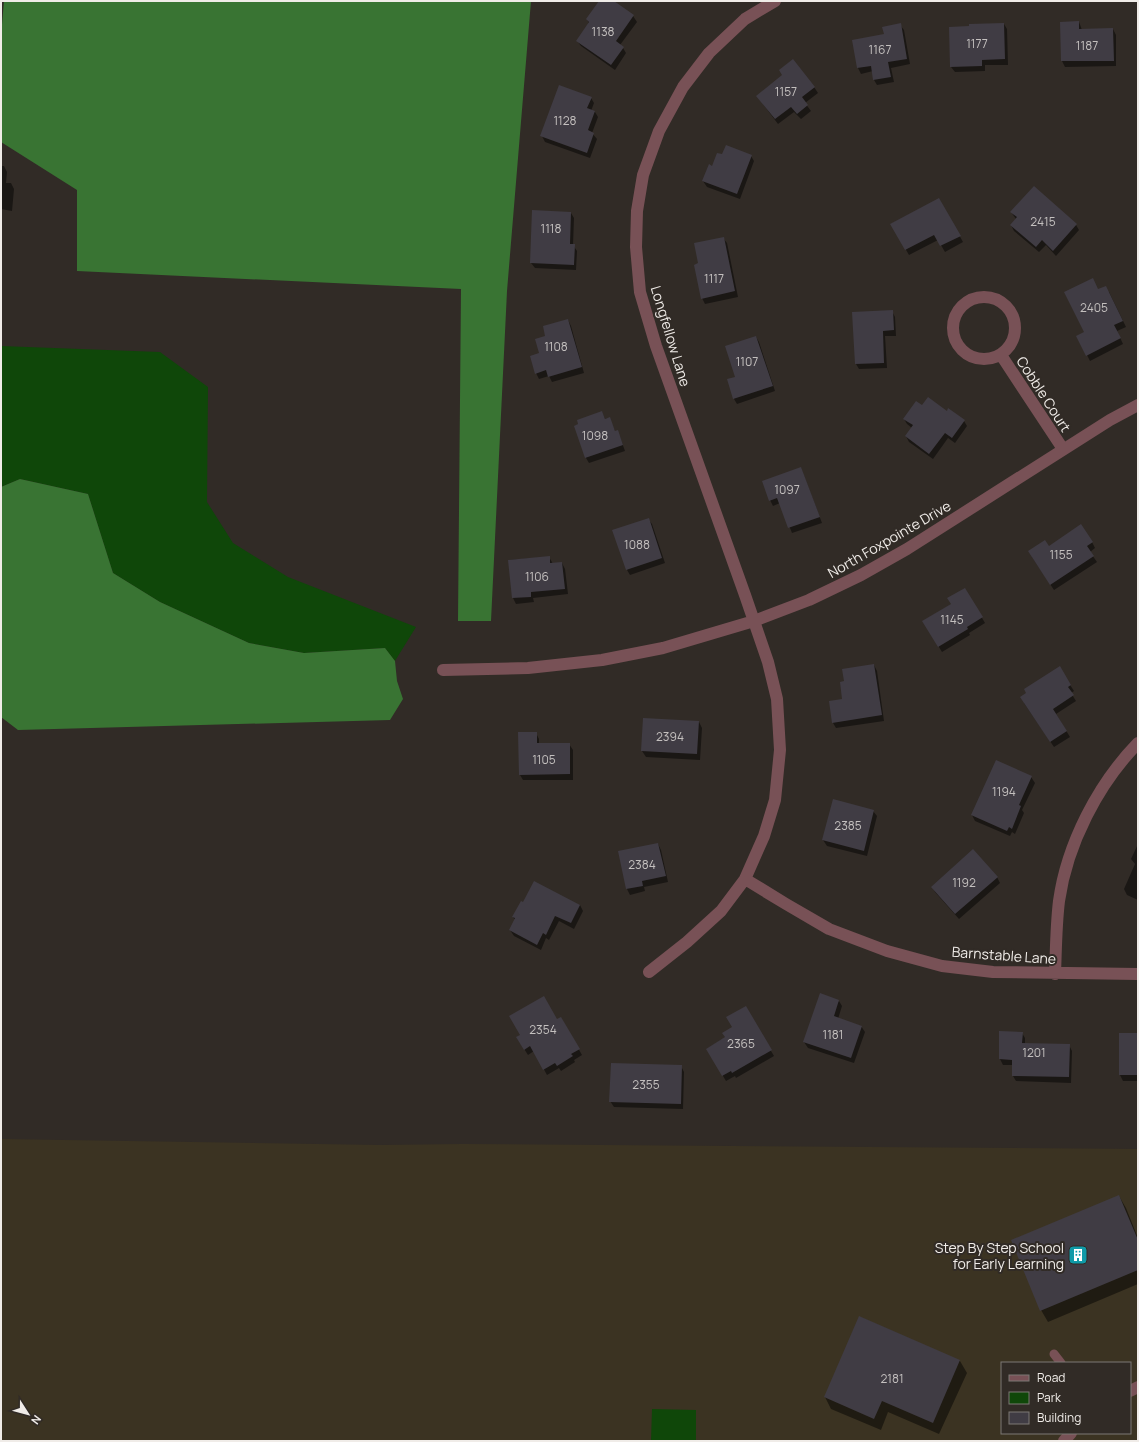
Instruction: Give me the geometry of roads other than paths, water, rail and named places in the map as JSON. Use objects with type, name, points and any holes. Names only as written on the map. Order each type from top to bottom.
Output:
[{"type":"street","name":"Longfellow Lane","points":[[649,972],[687,942],[721,911],[745,879],[764,836],[773,807],[780,750],[777,699],[768,662],[656,346],[640,292],[636,247],[637,211],[643,175],[659,131],[682,87],[714,48],[745,19],[775,1]]},
{"type":"street","name":"Cobble Court","points":[[980,297],[992,298],[1003,303],[1011,312],[1015,323],[1015,336],[1010,347],[1001,355],[989,359],[977,358],[966,354],[957,345],[953,333],[954,321],[959,310],[968,302],[980,297]]},
{"type":"street","name":"Cobble Court","points":[[1001,355],[1063,449]]},
{"type":"street","name":"North Foxpointe Drive","points":[[443,670],[528,668],[602,660],[663,648],[754,621],[809,600],[861,575],[908,549],[1063,449],[1110,420],[1138,405]]},
{"type":"street","points":[[1055,974],[1056,934],[1060,900],[1068,862],[1084,820],[1098,796],[1128,753],[1138,743]]},
{"type":"street","name":"Barnstable Lane","points":[[745,879],[830,928],[887,951],[942,966],[993,972],[1138,974]]},
{"type":"lane","points":[[1054,1354],[1060,1362]]},
{"type":"place","name":"Step By Step School for Early Learning","points":[[1078,1255]]}]
